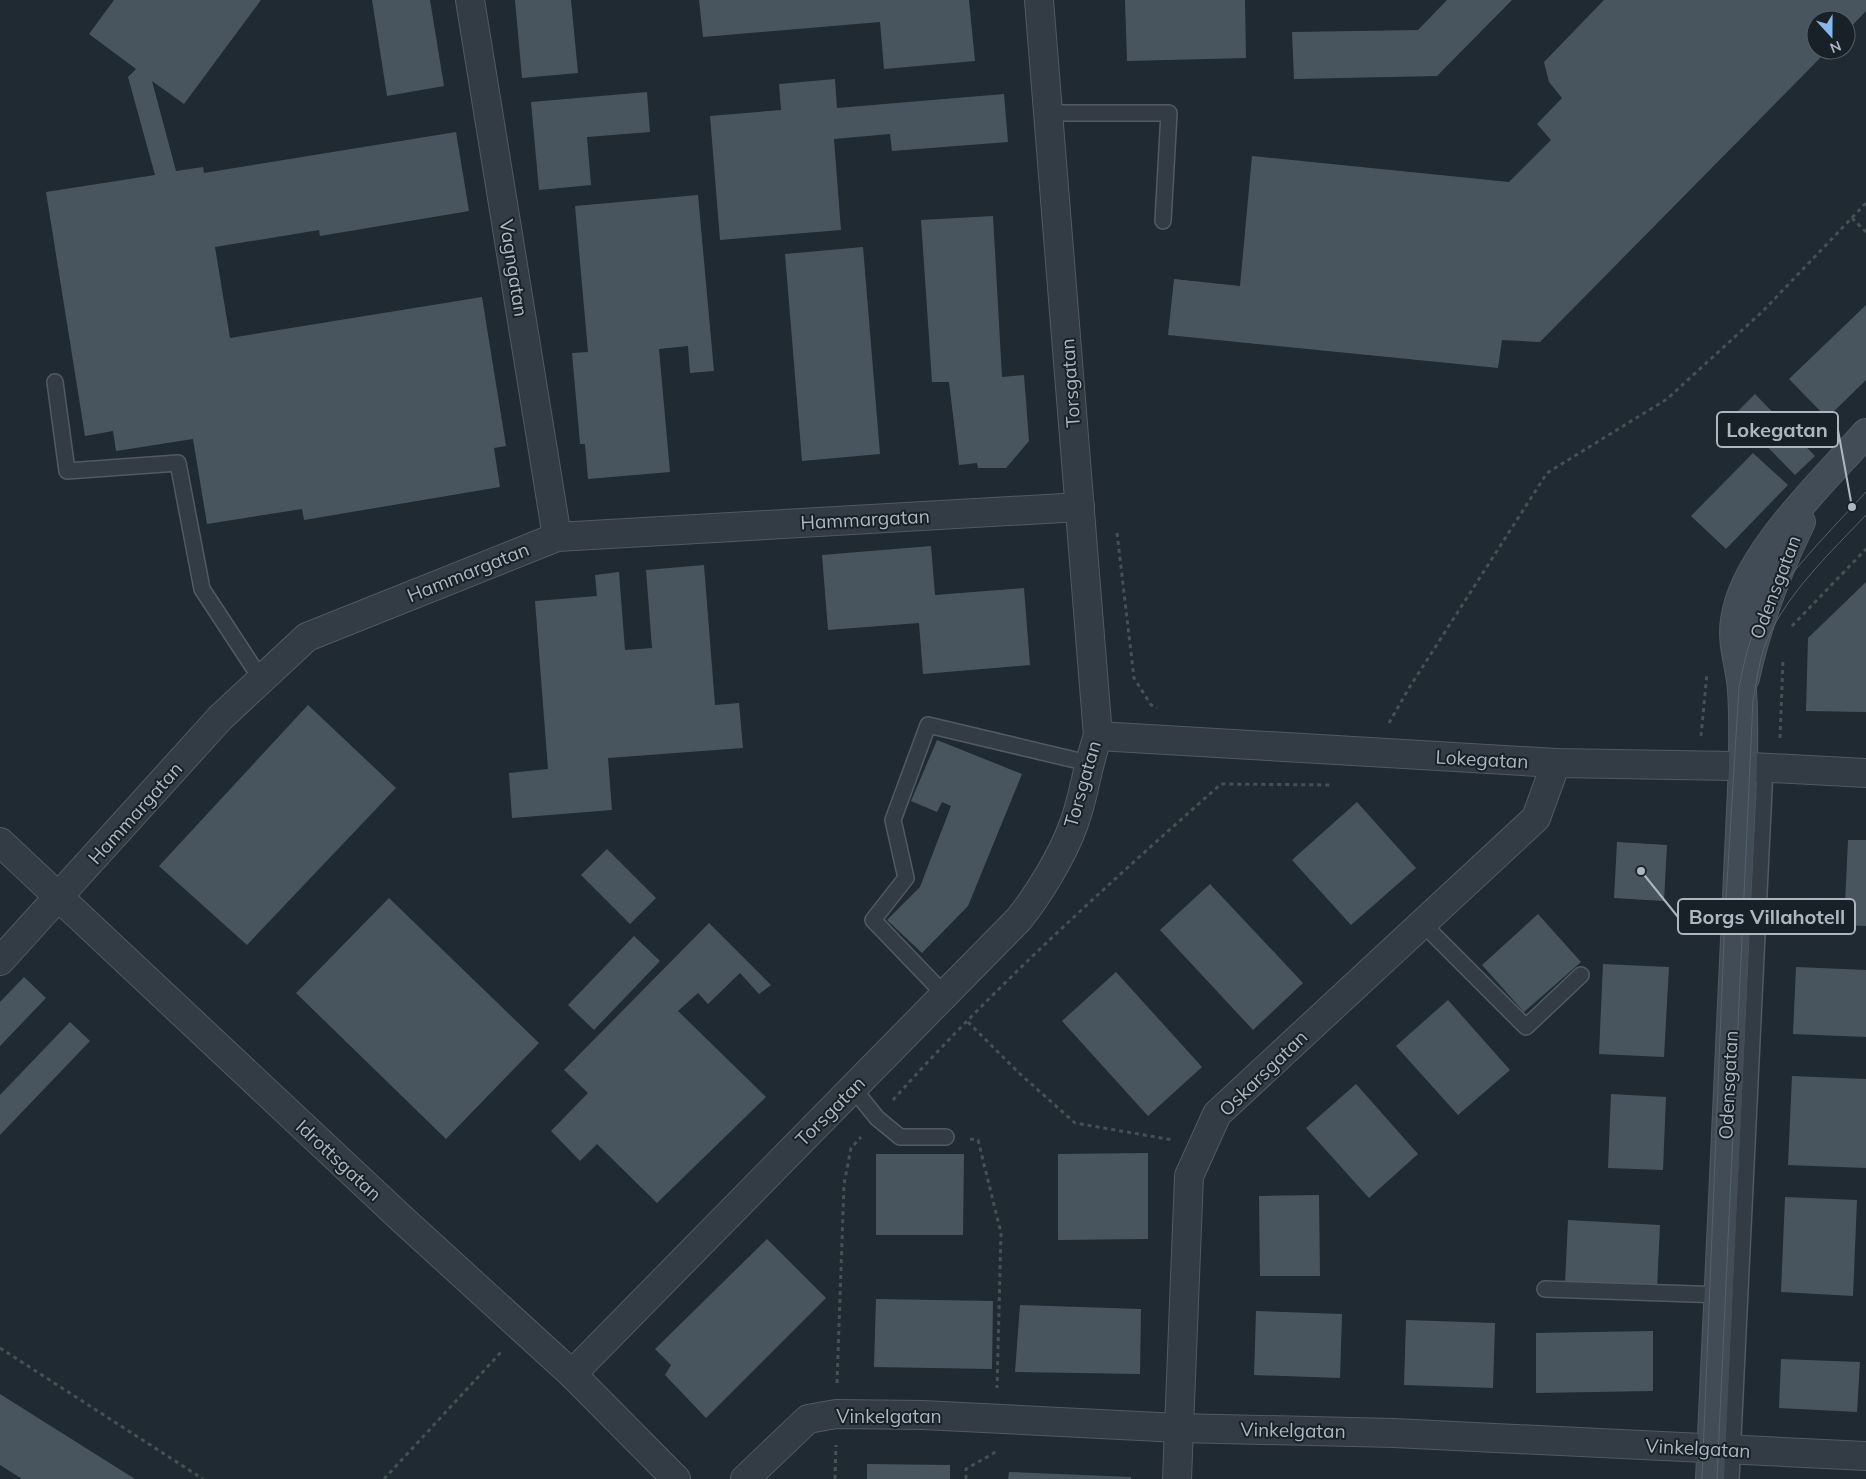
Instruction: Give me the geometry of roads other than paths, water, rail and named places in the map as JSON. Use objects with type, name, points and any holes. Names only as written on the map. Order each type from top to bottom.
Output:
[{"type":"street","name":"Vagngatan","points":[[470,0],[557,537]]},
{"type":"street","name":"Torsgatan","points":[[572,1374],[1019,919],[1036,898],[1073,826],[1088,763],[1098,736],[1039,0]]},
{"type":"street","name":"Odensgatan","points":[[1710,1479],[1722,1449],[1729,1295],[1762,768],[1742,691],[1759,622],[1774,579],[1818,487],[1866,433]]},
{"type":"street","name":"Hammargatan","points":[[0,961],[220,718],[307,637],[557,537],[1080,507]]},
{"type":"street","name":"Lokegatan","points":[[1098,736],[1385,754],[1866,773]]},
{"type":"street","name":"Oskarsgatan","points":[[1177,1479],[1189,1176],[1217,1114],[1536,818],[1556,762]]},
{"type":"street","name":"Idrottsgatan","points":[[0,842],[522,1330],[572,1374],[676,1479]]},
{"type":"street","name":"Vinkelgatan","points":[[745,1479],[808,1419],[836,1414],[996,1418],[1179,1428],[1394,1433],[1866,1456]]},
{"type":"lane","points":[[1049,113],[1169,113],[1163,221]]},
{"type":"lane","points":[[55,382],[66,471],[178,463],[202,589],[262,679]]},
{"type":"lane","points":[[945,995],[873,920],[906,878],[893,820],[928,725],[1088,763]]},
{"type":"lane","points":[[1422,923],[1526,1027],[1581,975]]},
{"type":"lane","points":[[852,1087],[878,1118],[900,1137],[946,1137]]},
{"type":"lane","points":[[1545,1289],[1729,1295]]},
{"type":"lane","points":[[1722,1449],[1731,1479]]},
{"type":"tram line","points":[[1702,1479],[1725,915],[1739,687],[1752,637],[1769,605],[1794,571],[1866,492]]},
{"type":"tram line","points":[[1717,1479],[1753,700],[1758,670],[1767,640],[1786,605],[1811,573],[1866,515]]},
{"type":"place","name":"Lokegatan","points":[[1852,507]]},
{"type":"place","name":"Borgs Villahotell","points":[[1641,871]]}]
